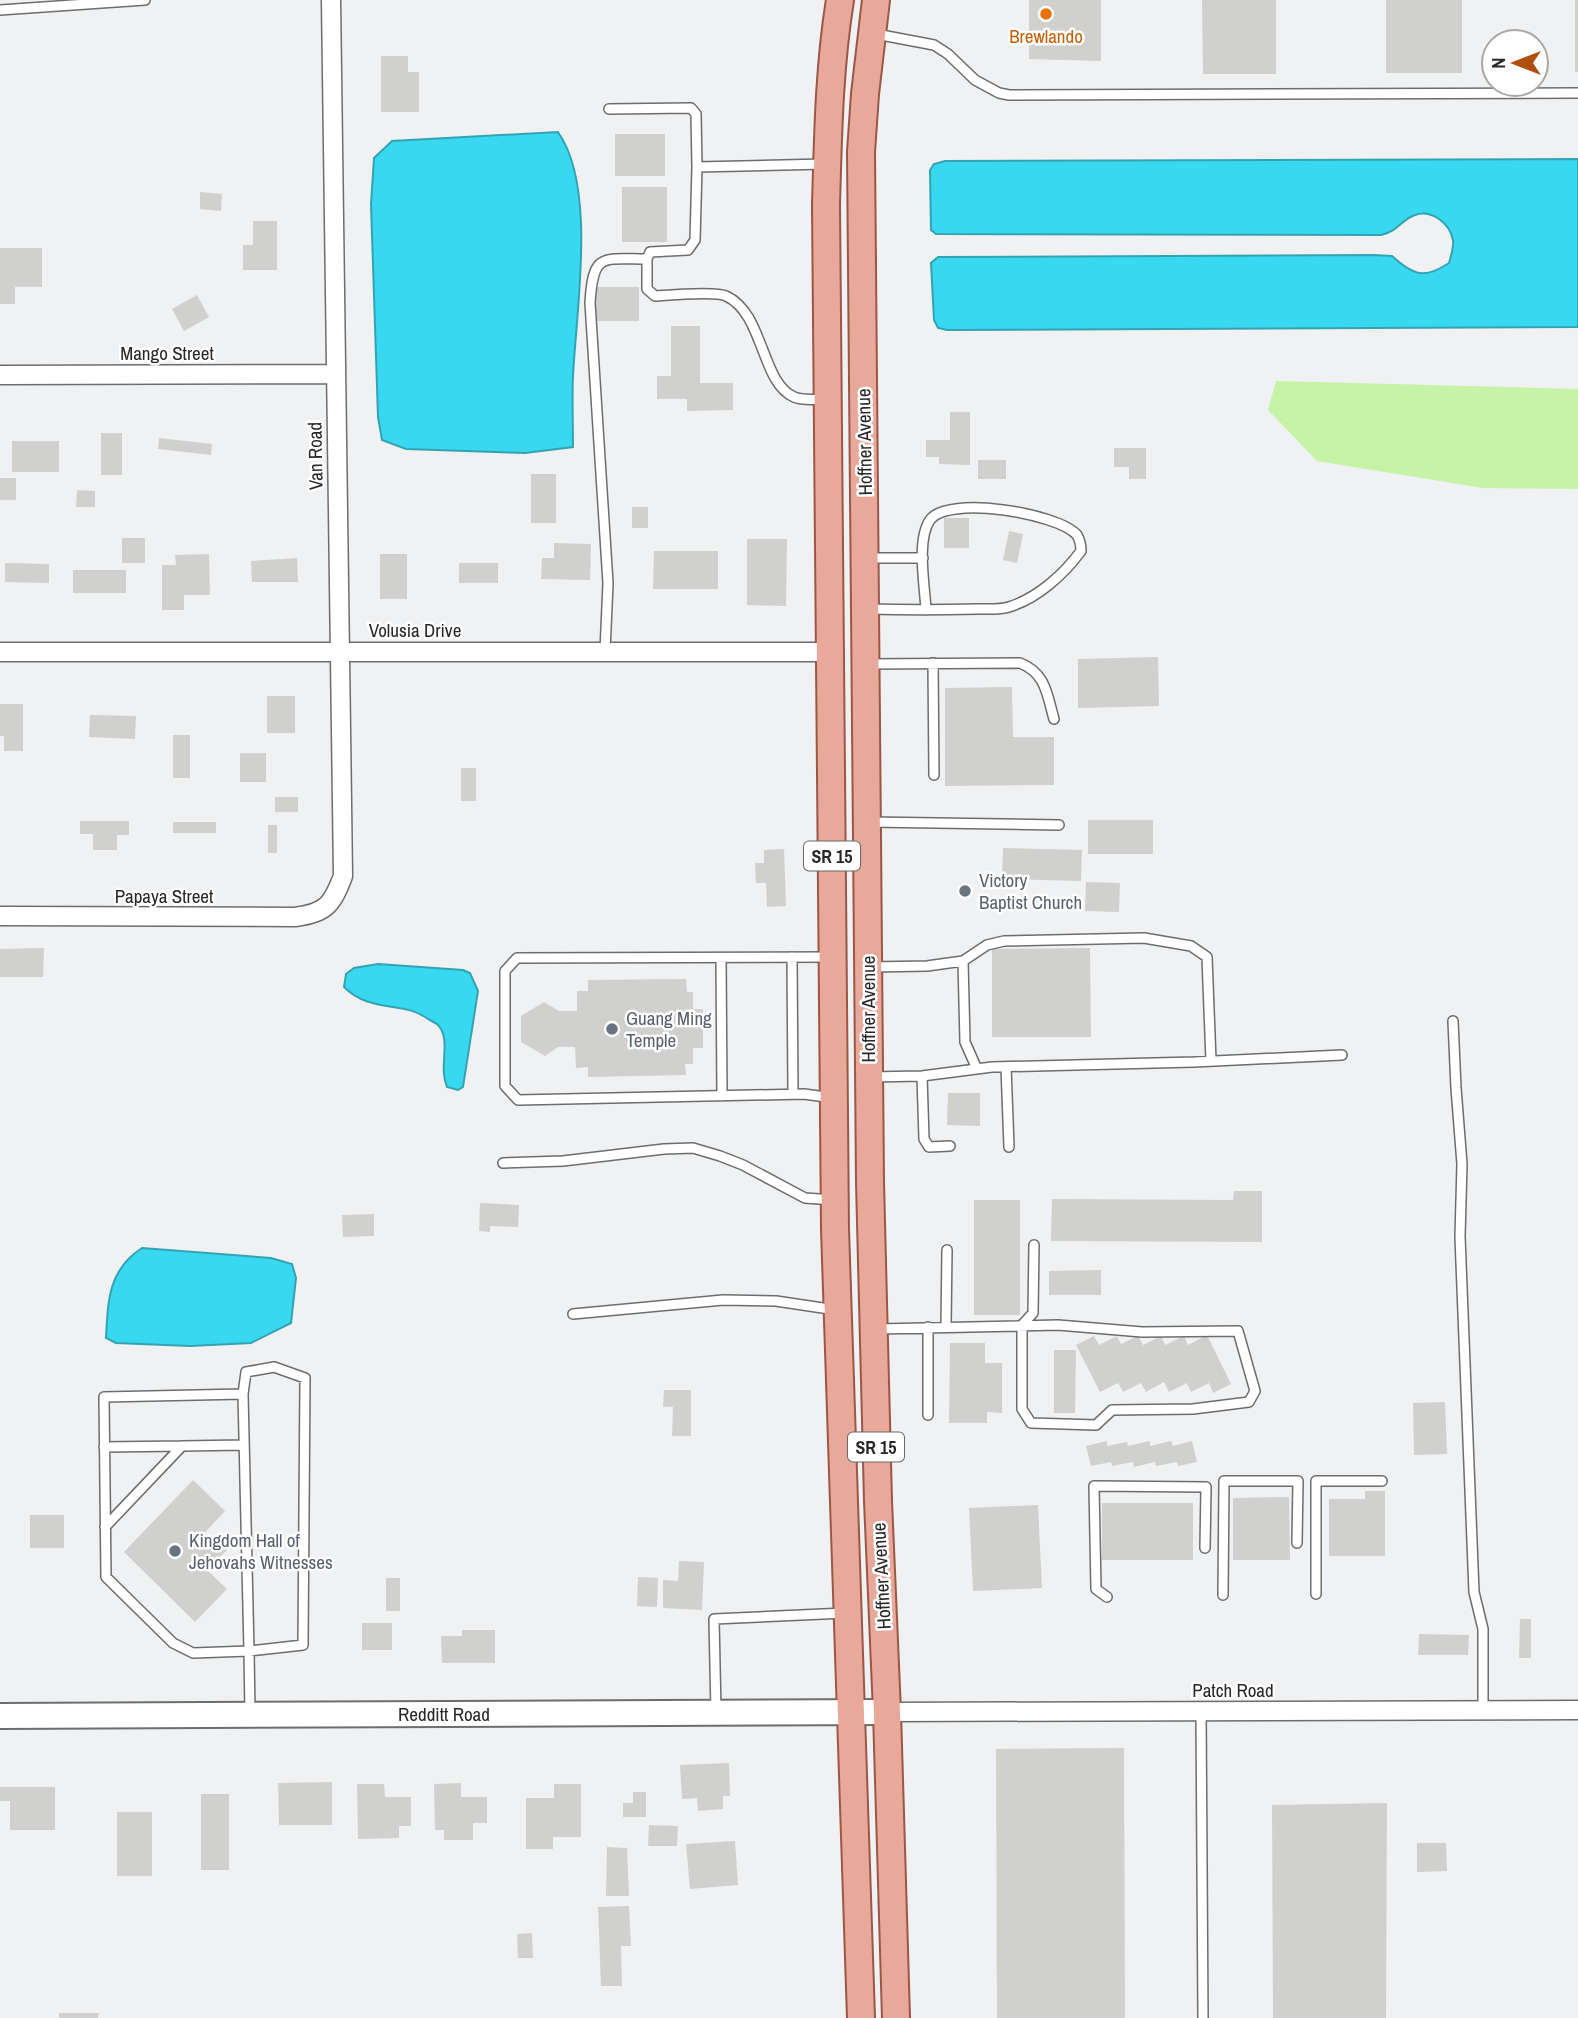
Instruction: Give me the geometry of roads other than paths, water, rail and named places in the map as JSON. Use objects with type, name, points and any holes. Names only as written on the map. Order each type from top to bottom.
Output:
[{"type":"main road","name":"Hoffner Avenue","points":[[840,0],[833,53],[828,164],[835,1201],[861,2018]]},
{"type":"main road","name":"Hoffner Avenue","points":[[876,0],[861,152],[869,1077],[873,1329],[896,2018]]},
{"type":"main road","points":[[828,399],[844,428],[848,588],[852,603],[866,609]]},
{"type":"main road","points":[[831,652],[846,662],[852,671],[853,796],[868,822]]},
{"type":"main road","points":[[833,957],[854,996],[855,1053],[869,1077]]},
{"type":"main road","points":[[835,1201],[844,1212],[850,1292],[855,1308],[873,1329]]},
{"type":"street","name":"Van Road","points":[[326,908],[336,895],[343,876],[331,0]]},
{"type":"street","name":"Mango Street","points":[[0,375],[335,374]]},
{"type":"street","name":"Volusia Drive","points":[[0,652],[831,652]]},
{"type":"street","name":"Papaya Street","points":[[0,916],[295,917],[314,914],[326,908]]},
{"type":"street","name":"Patch Road","points":[[887,1712],[1578,1710]]},
{"type":"street","name":"Redditt Road","points":[[0,1716],[887,1712]]},
{"type":"lane","points":[[0,10],[52,3],[145,0]]},
{"type":"lane","points":[[871,33],[934,46],[948,54],[975,80],[999,93],[1009,95],[1578,93]]},
{"type":"lane","points":[[609,109],[691,108],[696,114],[695,240],[688,250],[650,252],[647,259],[648,289],[655,296],[724,295],[737,304],[751,322],[777,381],[785,392],[797,399],[828,399]]},
{"type":"lane","points":[[697,167],[828,164]]},
{"type":"lane","points":[[605,651],[608,583],[590,303],[591,282],[597,264],[604,259],[647,259]]},
{"type":"lane","points":[[866,609],[926,610],[1007,608],[1027,599],[1052,582],[1074,561],[1081,551],[1081,543],[1076,534],[1054,522],[1022,513],[951,508],[938,512],[926,527],[923,558],[926,610]]},
{"type":"lane","points":[[865,558],[923,558]]},
{"type":"lane","points":[[933,663],[934,775]]},
{"type":"lane","points":[[866,664],[1020,663],[1034,668],[1043,682],[1054,719]]},
{"type":"lane","points":[[868,822],[1059,825]]},
{"type":"lane","points":[[868,967],[928,966],[963,961],[988,944],[1004,941],[1144,938],[1191,946],[1207,957],[1211,1061]]},
{"type":"lane","points":[[792,957],[793,1094]]},
{"type":"lane","points":[[833,957],[517,958],[505,971],[505,1086],[518,1100],[793,1094],[834,1098]]},
{"type":"lane","points":[[721,958],[722,1096]]},
{"type":"lane","points":[[963,961],[965,1042],[977,1069]]},
{"type":"lane","points":[[1453,1021],[1462,1164],[1460,1237],[1474,1592],[1483,1629],[1483,1710]]},
{"type":"lane","points":[[869,1077],[922,1076],[1006,1067],[1342,1055]]},
{"type":"lane","points":[[1006,1067],[1009,1147]]},
{"type":"lane","points":[[922,1076],[924,1139],[929,1147],[950,1146]]},
{"type":"lane","points":[[503,1163],[563,1161],[641,1151],[693,1149],[743,1166],[805,1198],[835,1201]]},
{"type":"lane","points":[[873,1329],[946,1326],[1022,1325],[1058,1325],[1142,1332],[1238,1331],[1255,1391],[1249,1402],[1193,1409],[1112,1410],[1096,1425],[1031,1423],[1021,1409],[1022,1325],[1032,1312],[1034,1245]]},
{"type":"lane","points":[[946,1326],[947,1250]]},
{"type":"lane","points":[[573,1314],[723,1300],[776,1301],[838,1310]]},
{"type":"lane","points":[[928,1327],[928,1415]]},
{"type":"lane","points":[[243,1394],[104,1397],[106,1577],[173,1643],[193,1653],[249,1651],[303,1644],[305,1378],[274,1367],[246,1373],[243,1394],[249,1651],[250,1715]]},
{"type":"lane","points":[[104,1447],[244,1445]]},
{"type":"lane","points":[[105,1527],[182,1446]]},
{"type":"lane","points":[[1223,1595],[1224,1481],[1298,1481],[1297,1543]]},
{"type":"lane","points":[[1316,1594],[1316,1482],[1382,1481]]},
{"type":"lane","points":[[1107,1597],[1096,1589],[1094,1486],[1206,1487],[1205,1548]]},
{"type":"lane","points":[[716,1713],[714,1619],[847,1614]]},
{"type":"lane","points":[[1201,1711],[1203,2018]]},
{"type":"water","points":[[558,132],[570,156],[581,216],[580,285],[573,376],[573,447],[525,453],[406,449],[382,440],[378,417],[371,204],[374,158],[392,141]]},
{"type":"water","points":[[1578,159],[1578,327],[947,330],[938,328],[934,320],[931,263],[938,257],[1373,255],[1392,256],[1413,271],[1426,273],[1449,263],[1453,246],[1451,234],[1444,223],[1428,214],[1415,215],[1392,231],[1381,235],[936,234],[931,230],[930,170],[934,164],[945,161]]},
{"type":"water","points":[[378,964],[463,970],[470,973],[478,991],[463,1087],[458,1090],[447,1087],[444,1038],[437,1024],[418,1013],[365,1001],[344,987],[346,974],[354,968]]},
{"type":"water","points":[[142,1248],[271,1258],[292,1264],[296,1278],[291,1323],[251,1343],[190,1346],[116,1343],[106,1338],[109,1299],[116,1276],[122,1266]]},
{"type":"place","name":"Brewlando","points":[[1046,14]]},
{"type":"place","name":"Victory Baptist Church","points":[[965,891]]},
{"type":"place","name":"Guang Ming Temple","points":[[612,1029]]},
{"type":"place","name":"Kingdom Hall of Jehovahs Witnesses","points":[[175,1551]]}]
